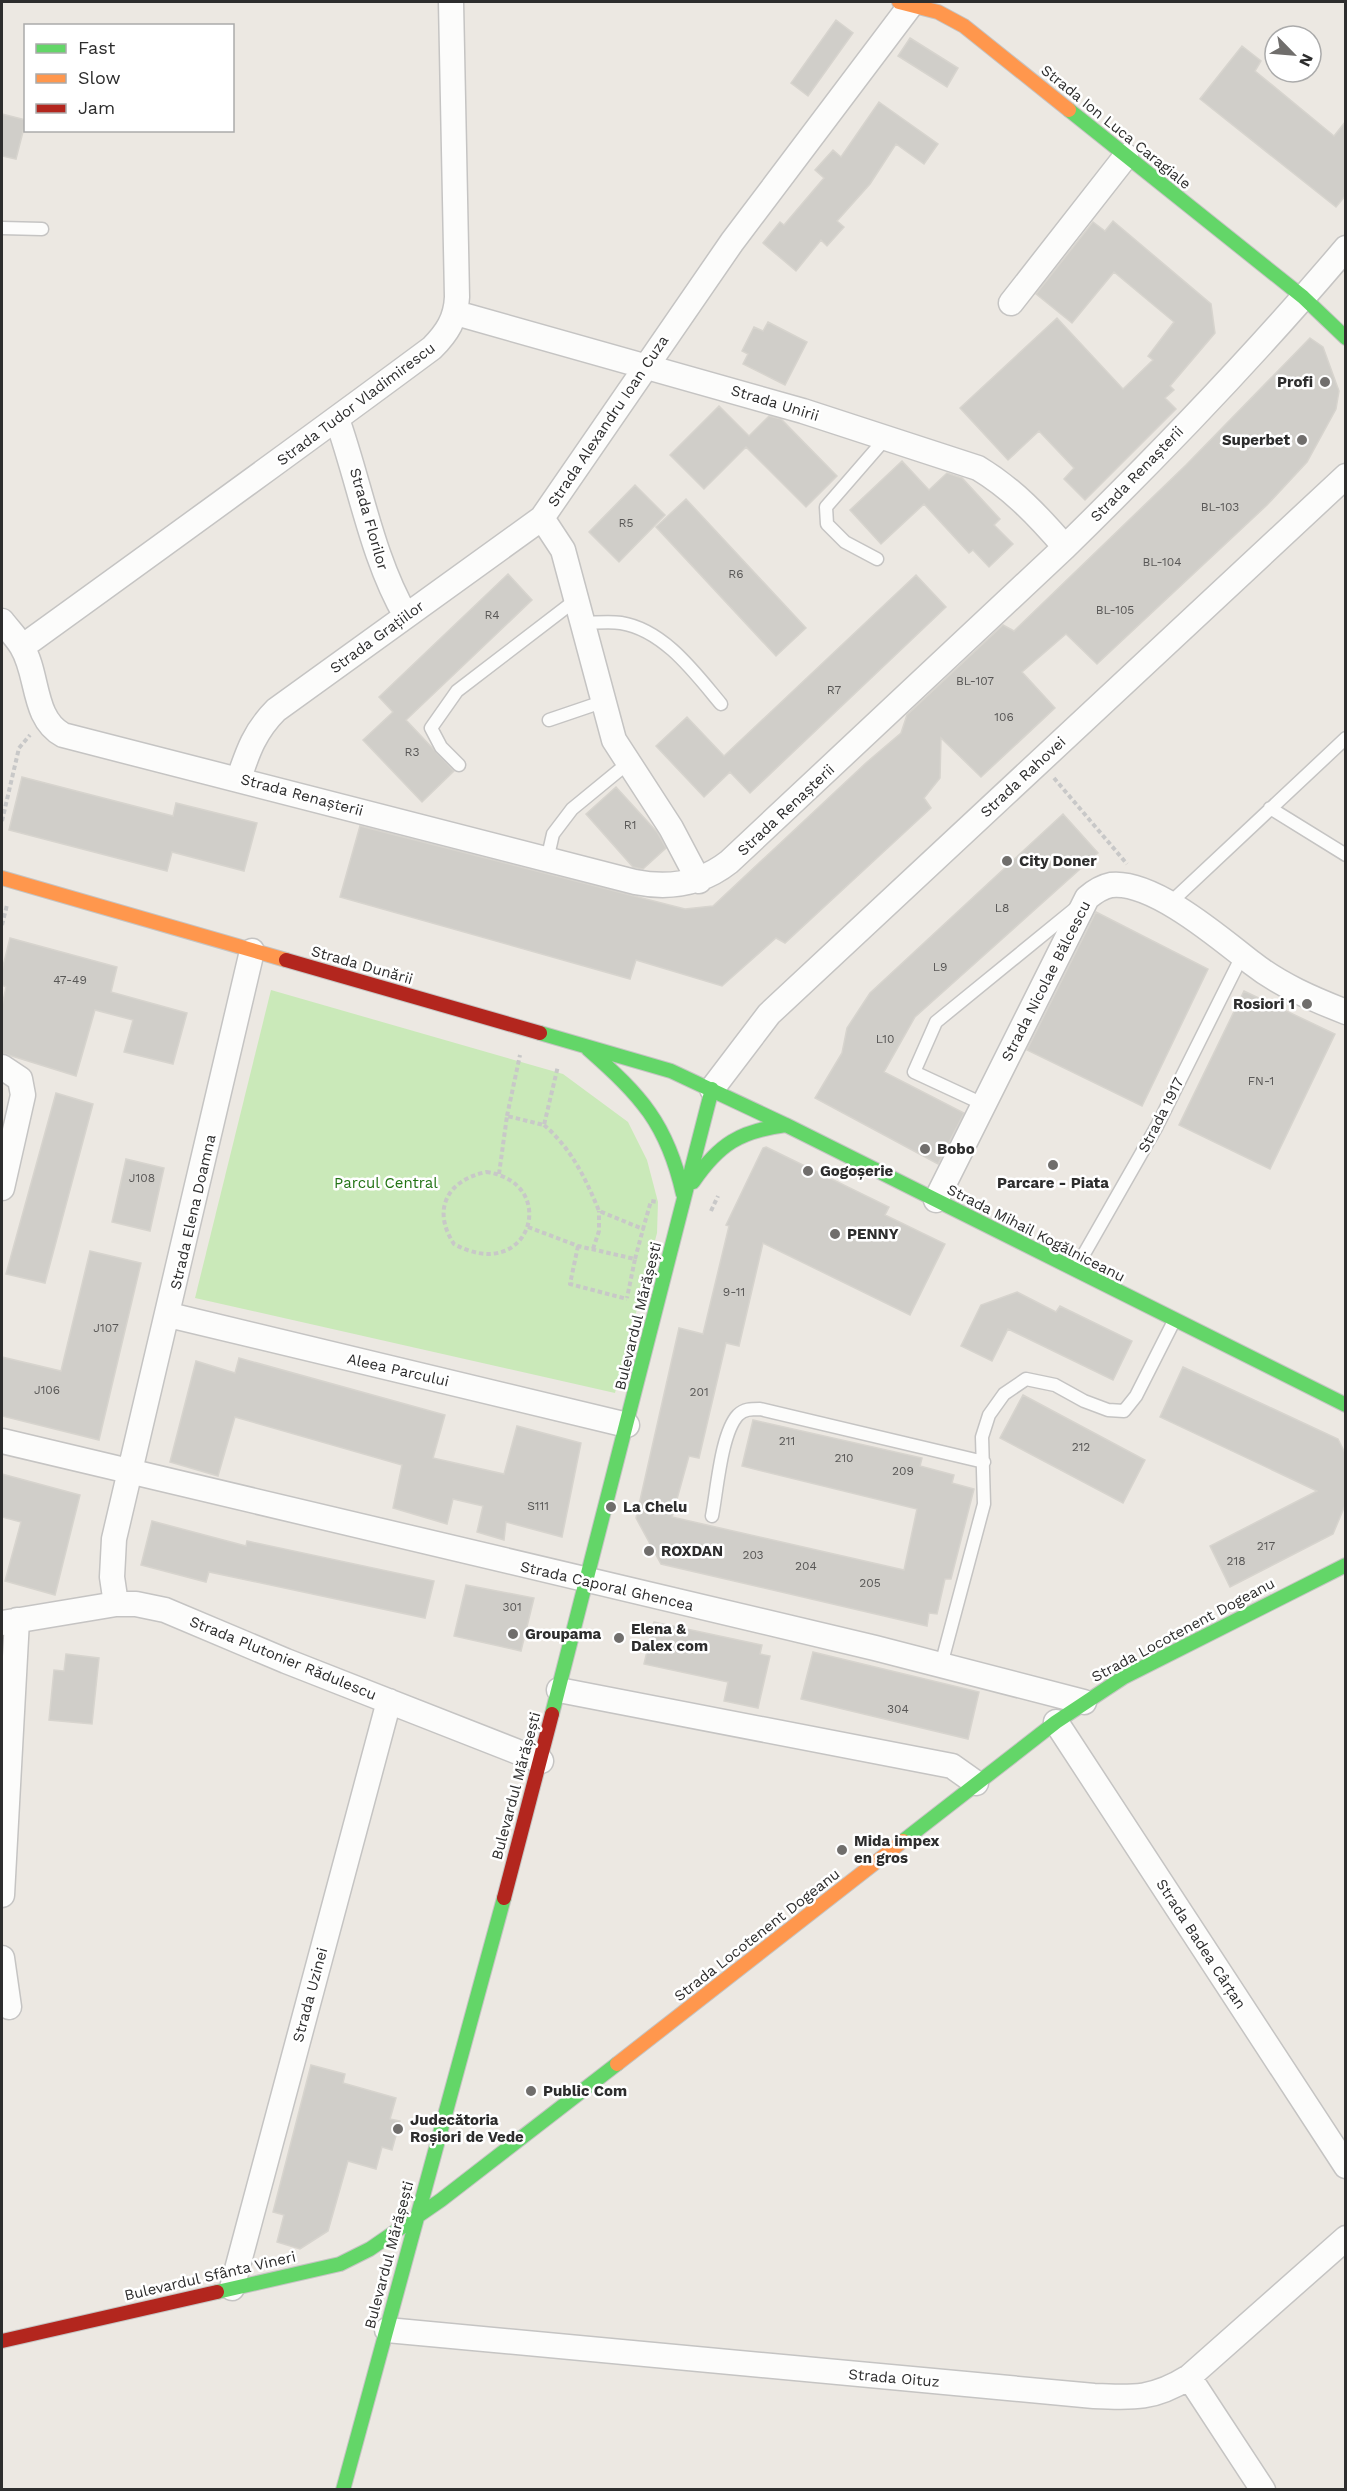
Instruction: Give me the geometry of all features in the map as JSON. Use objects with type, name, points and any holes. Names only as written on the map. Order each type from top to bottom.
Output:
[{"type":"main road","name":"Strada Ion Luca Caragiale","points":[[908,2],[938,12],[964,26],[1323,314]]},
{"type":"main road","points":[[1323,314],[1346,327]]},
{"type":"main road","points":[[1323,314],[1346,338]]},
{"type":"main road","name":"Strada Dunării","points":[[2,878],[652,1064],[712,1089]]},
{"type":"main road","points":[[582,1044],[643,1098],[660,1123],[678,1168],[684,1200]]},
{"type":"main road","name":"Strada Mihail Kogălniceanu","points":[[712,1089],[1346,1405]]},
{"type":"main road","name":"Bulevardul Mărășești","points":[[343,2490],[541,1761],[659,1305],[712,1089]]},
{"type":"main road","points":[[684,1200],[712,1154],[728,1142],[754,1129],[786,1125]]},
{"type":"main road","name":"Strada Locotenent Dogeanu","points":[[415,2219],[976,1783],[1084,1702],[1124,1677],[1346,1566]]},
{"type":"main road","name":"Bulevardul Sfânta Vineri","points":[[2,2341],[340,2264],[370,2249],[415,2219]]},
{"type":"street","points":[[451,2],[456,313]]},
{"type":"street","name":"Strada Alexandru Ioan Cuza","points":[[699,881],[671,828],[614,740],[563,550],[542,518],[732,242],[908,2]]},
{"type":"street","points":[[1011,303],[1126,156]]},
{"type":"street","name":"Strada Renașterii","points":[[44,718],[51,728],[63,735],[239,778],[547,860],[650,885],[699,881],[729,862],[1117,497],[1303,297],[1341,262]]},
{"type":"street","name":"Strada Unirii","points":[[456,313],[803,411],[978,468],[998,480],[1029,506],[1065,547]]},
{"type":"street","name":"Strada Tudor Vladimirescu","points":[[22,647],[432,348],[446,333],[456,313]]},
{"type":"street","name":"Strada Florilor","points":[[336,419],[351,458],[388,586],[406,616]]},
{"type":"street","name":"Strada Rahovei","points":[[712,1089],[769,1014],[1346,476]]},
{"type":"street","name":"Strada Grațiilor","points":[[239,778],[260,726],[276,710],[542,518]]},
{"type":"street","points":[[2,621],[22,647],[32,670],[44,718]]},
{"type":"street","name":"Strada Nicolae Bălcescu","points":[[936,1200],[1087,898],[1098,890],[1117,885],[1170,903],[1284,984],[1346,1012]]},
{"type":"street","name":"Strada Elena Doamna","points":[[116,1604],[112,1577],[114,1539],[169,1315],[252,951]]},
{"type":"street","points":[[2,1067],[20,1079],[23,1095],[2,1188]]},
{"type":"street","name":"Aleea Parcului","points":[[169,1315],[627,1425]]},
{"type":"street","points":[[2,1441],[130,1471]]},
{"type":"street","name":"Strada Caporal Ghencea","points":[[130,1471],[941,1665],[1084,1702]]},
{"type":"street","name":"Strada Plutonier Rădulescu","points":[[2,1895],[9,1622],[116,1604],[136,1604],[165,1610],[541,1761]]},
{"type":"street","points":[[559,1690],[952,1766],[976,1783]]},
{"type":"street","name":"Strada Uzinei","points":[[232,2288],[389,1701]]},
{"type":"street","name":"Strada Badea Cârțan","points":[[1056,1722],[1346,2166]]},
{"type":"street","points":[[2,1958],[9,2007]]},
{"type":"street","name":"Strada Oituz","points":[[387,2330],[1094,2397],[1140,2398],[1166,2391],[1189,2377],[1346,2238]]},
{"type":"street","points":[[1189,2377],[1263,2490]]},
{"type":"lane","points":[[2,228],[42,229]]},
{"type":"lane","points":[[878,560],[845,542],[827,524],[826,507],[885,439]]},
{"type":"lane","points":[[459,765],[441,747],[431,728],[457,690],[577,599]]},
{"type":"lane","points":[[583,623],[620,623],[639,628],[666,644],[695,672],[721,704]]},
{"type":"lane","points":[[549,720],[602,702]]},
{"type":"lane","points":[[1170,903],[1346,738]]},
{"type":"lane","points":[[547,860],[554,834],[572,809],[628,763]]},
{"type":"lane","points":[[1270,808],[1346,855]]},
{"type":"lane","points":[[983,1104],[914,1072],[936,1022],[1087,898]]},
{"type":"lane","name":"Strada 1917","points":[[1074,1271],[1157,1126],[1243,954]]},
{"type":"lane","points":[[941,1665],[984,1504],[982,1437],[989,1415],[1004,1394],[1026,1379],[1055,1385],[1084,1401],[1108,1410],[1124,1411],[1136,1396],[1174,1321]]},
{"type":"lane","points":[[712,1516],[729,1430],[738,1415],[747,1409],[760,1409],[984,1462]]},
{"type":"path","points":[[2,821],[19,748],[44,718]]},
{"type":"path","points":[[1040,761],[1131,869]]},
{"type":"path","points":[[499,1174],[507,1116],[526,1028]]},
{"type":"path","points":[[544,1125],[564,1039]]},
{"type":"path","points":[[507,1116],[544,1125],[561,1140],[589,1187],[599,1211],[599,1231],[592,1249]]},
{"type":"path","points":[[486,1172],[499,1174],[519,1186],[526,1197],[529,1209],[528,1227],[519,1243],[498,1254],[475,1253],[454,1244],[447,1233],[444,1209],[453,1187],[473,1175],[486,1172]]},
{"type":"path","points":[[599,1211],[643,1228],[651,1201],[684,1200]]},
{"type":"path","points":[[528,1227],[578,1246],[635,1259],[627,1298]]},
{"type":"path","points":[[578,1246],[570,1284],[659,1305]]},
{"type":"green space","name":"Parcul Central","points":[[271,990],[563,1074],[628,1122],[647,1160],[658,1202],[657,1233],[615,1393],[195,1298]]},
{"type":"building","points":[[836,20],[853,33],[808,96],[791,83]]},
{"type":"building","points":[[910,38],[958,68],[947,87],[898,56]]},
{"type":"building","points":[[1242,46],[1261,61],[1255,71],[1263,78],[1263,84],[1271,84],[1334,136],[1346,121],[1346,195],[1336,207],[1200,99]]},
{"type":"building","points":[[879,102],[938,144],[924,164],[896,144],[870,184],[837,221],[844,227],[827,246],[821,240],[796,271],[763,243],[780,222],[784,225],[824,178],[815,170],[833,150],[841,157]]},
{"type":"building","points":[[2,114],[24,120],[16,159],[2,156]]},
{"type":"building","points":[[1113,221],[1211,304],[1215,333],[1170,386],[1174,390],[1165,398],[1176,409],[1085,500],[1064,479],[1074,468],[1039,431],[1008,460],[960,408],[1057,318],[1123,389],[1153,360],[1148,356],[1174,322],[1114,272],[1072,323],[1036,294],[1093,222],[1105,231]]},
{"type":"building","points":[[768,322],[807,342],[785,385],[743,364],[748,354],[742,351],[754,327],[763,331]]},
{"type":"building","points":[[1310,338],[1323,347],[1339,391],[1336,409],[1307,462],[1267,505],[1097,664],[1066,634],[1022,672],[1055,708],[981,777],[941,738],[940,778],[924,798],[931,808],[785,943],[776,938],[722,986],[636,960],[630,979],[340,897],[360,826],[685,909],[713,906],[901,733],[907,715],[1003,625],[1014,631],[1186,465]]},
{"type":"building","points":[[719,406],[749,436],[769,416],[781,419],[837,476],[806,507],[746,447],[704,489],[670,455]]},
{"type":"building","points":[[902,461],[929,490],[947,473],[962,478],[1000,519],[994,525],[1013,544],[989,567],[973,550],[969,553],[924,504],[881,544],[850,510]]},
{"type":"building","points":[[635,485],[665,515],[619,562],[589,532]]},
{"type":"building","points":[[686,499],[806,628],[776,656],[656,527]]},
{"type":"building","points":[[508,574],[532,600],[406,720],[454,771],[422,802],[363,740],[393,712],[379,697]]},
{"type":"building","points":[[916,575],[946,607],[750,793],[730,772],[704,797],[656,746],[687,717],[724,756]]},
{"type":"building","points":[[22,777],[173,816],[176,803],[257,823],[244,871],[172,852],[167,871],[9,830]]},
{"type":"building","points":[[616,787],[657,832],[666,848],[643,869],[633,867],[586,814]]},
{"type":"building","points":[[1063,814],[1098,853],[915,1017],[884,1072],[964,1113],[938,1164],[815,1098],[842,1053],[847,1028],[870,993]]},
{"type":"building","points":[[1096,912],[1208,969],[1142,1106],[1027,1050]]},
{"type":"building","points":[[10,938],[117,967],[111,992],[187,1013],[173,1064],[124,1052],[133,1020],[95,1010],[76,1076],[2,1053],[2,1006],[6,987],[2,985],[2,970]]},
{"type":"building","points":[[1244,991],[1335,1034],[1270,1169],[1179,1125]]},
{"type":"building","points":[[56,1093],[93,1104],[45,1283],[6,1274]]},
{"type":"building","points":[[766,1147],[889,1207],[885,1215],[945,1244],[910,1315],[763,1243],[739,1346],[726,1343],[699,1458],[689,1456],[672,1517],[904,1570],[917,1509],[742,1466],[753,1420],[922,1458],[920,1466],[954,1475],[952,1483],[974,1489],[951,1579],[945,1579],[937,1614],[929,1613],[927,1626],[661,1564],[636,1518],[679,1328],[703,1334],[729,1226],[726,1225],[763,1148]]},
{"type":"building","points":[[126,1159],[164,1168],[150,1231],[112,1222]]},
{"type":"building","points":[[90,1251],[141,1263],[99,1440],[2,1416],[2,1357],[61,1371]]},
{"type":"building","points":[[1017,1292],[1056,1312],[1060,1306],[1132,1341],[1113,1380],[1008,1329],[992,1361],[961,1346],[981,1305]]},
{"type":"building","points":[[239,1358],[445,1415],[433,1458],[504,1474],[517,1426],[581,1443],[562,1537],[506,1522],[504,1540],[477,1532],[483,1506],[453,1499],[447,1524],[393,1508],[402,1465],[235,1417],[218,1476],[170,1462],[196,1361],[235,1373]]},
{"type":"building","points":[[1183,1367],[1338,1439],[1346,1455],[1346,1503],[1333,1534],[1230,1587],[1210,1546],[1317,1491],[1160,1417]]},
{"type":"building","points":[[1023,1395],[1145,1460],[1123,1503],[1000,1438]]},
{"type":"building","points":[[2,1474],[80,1495],[55,1595],[5,1581],[21,1522],[2,1517]]},
{"type":"building","points":[[152,1521],[246,1546],[247,1541],[434,1581],[425,1618],[209,1572],[206,1582],[141,1565]]},
{"type":"building","points":[[466,1585],[534,1598],[521,1651],[454,1636]]},
{"type":"building","points":[[654,1622],[762,1645],[760,1654],[770,1656],[758,1708],[724,1701],[728,1682],[644,1664]]},
{"type":"building","points":[[813,1652],[979,1692],[968,1739],[801,1699]]},
{"type":"building","points":[[66,1654],[99,1658],[92,1724],[49,1720],[54,1670],[64,1671]]},
{"type":"building","points":[[311,2065],[345,2074],[343,2083],[396,2098],[390,2119],[400,2121],[392,2150],[382,2147],[376,2169],[348,2161],[328,2231],[300,2249],[277,2242],[284,2215],[273,2212]]},
{"type":"traffic: fast","points":[[1069,110],[1303,297],[1346,338]]},
{"type":"traffic: fast","points":[[540,1033],[671,1071],[786,1125],[1346,1405]]},
{"type":"traffic: fast","points":[[588,1049],[623,1082],[649,1112],[669,1148],[683,1194]]},
{"type":"traffic: fast","points":[[552,1714],[712,1089]]},
{"type":"traffic: fast","points":[[693,1182],[712,1158],[732,1142],[756,1131],[786,1125]]},
{"type":"traffic: fast","points":[[903,1841],[1056,1722],[1124,1677],[1346,1565]]},
{"type":"traffic: fast","points":[[343,2490],[504,1898]]},
{"type":"traffic: fast","points":[[217,2292],[340,2264],[370,2249],[441,2200],[617,2064]]},
{"type":"traffic: slow","points":[[899,2],[938,12],[964,26],[1069,110]]},
{"type":"traffic: slow","points":[[2,878],[286,960]]},
{"type":"traffic: slow","points":[[617,2064],[903,1841]]},
{"type":"traffic: jam","points":[[286,960],[540,1033]]},
{"type":"traffic: jam","points":[[504,1898],[552,1714]]},
{"type":"traffic: jam","points":[[2,2341],[217,2292]]},
{"type":"place","name":"Profi","points":[[1325,382]]},
{"type":"place","name":"Superbet","points":[[1302,440]]},
{"type":"place","name":"City Doner","points":[[1007,861]]},
{"type":"place","name":"Rosiori 1","points":[[1307,1004]]},
{"type":"place","name":"Bobo","points":[[925,1149]]},
{"type":"place","name":"Parcare - Piata","points":[[1053,1165]]},
{"type":"place","name":"Gogoșerie","points":[[808,1171]]},
{"type":"place","name":"PENNY","points":[[835,1234]]},
{"type":"place","name":"La Chelu","points":[[611,1507]]},
{"type":"place","name":"ROXDAN","points":[[649,1551]]},
{"type":"place","name":"Groupama","points":[[513,1634]]},
{"type":"place","name":"Elena & Dalex com","points":[[619,1638]]},
{"type":"place","name":"Mida impex en gros","points":[[842,1850]]},
{"type":"place","name":"Public Com","points":[[531,2091]]},
{"type":"place","name":"Judecătoria Roșiori de Vede","points":[[398,2129]]}]
